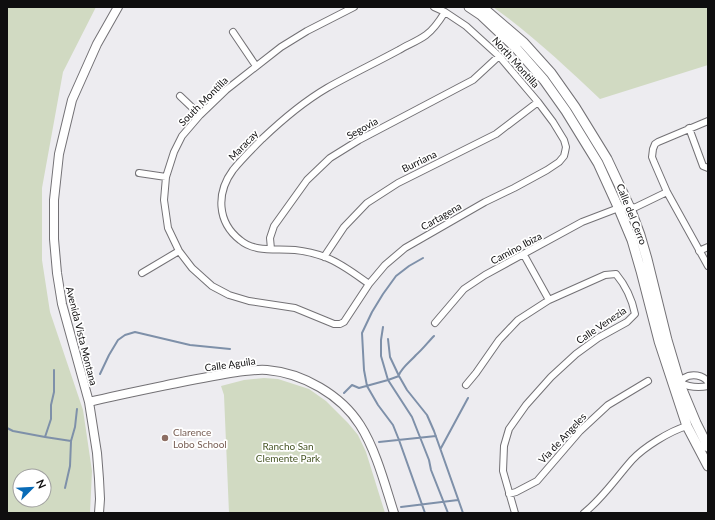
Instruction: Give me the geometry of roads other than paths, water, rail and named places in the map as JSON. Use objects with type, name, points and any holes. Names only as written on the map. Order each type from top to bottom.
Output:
[{"type":"main road","name":"Calle del Cerro","points":[[469,7],[481,15],[516,48],[544,80],[566,111],[598,163],[632,240],[654,322],[708,466]]},
{"type":"main road","name":"Calle del Cerro","points":[[482,7],[524,43],[551,73],[575,107],[607,159],[630,208],[640,235],[667,340],[676,384]]},
{"type":"main road","name":"Calle del Cerro","points":[[692,424],[708,447]]},
{"type":"street","name":"Avenida Vista Montana","points":[[99,513],[100,499],[97,453],[88,402],[62,304],[57,273],[54,239],[54,200],[59,154],[72,100],[97,44],[118,7]]},
{"type":"street","name":"South Montilla","points":[[342,323],[334,324],[295,308],[249,301],[228,295],[212,286],[192,268],[179,251],[168,228],[164,200],[166,177],[174,152],[182,136],[200,115],[226,90],[281,47],[307,31],[354,7]]},
{"type":"street","name":"North Montilla","points":[[434,7],[445,12],[466,26],[499,56],[553,122],[564,140],[566,147]]},
{"type":"street","name":"Maracay","points":[[369,284],[345,267],[324,257],[296,250],[255,248],[241,241],[231,233],[225,223],[221,206],[222,193],[233,171],[250,151],[294,111],[326,89],[426,35],[445,12]]},
{"type":"street","points":[[233,32],[256,66]]},
{"type":"street","name":"Segovia","points":[[270,249],[270,238],[274,226],[306,180],[330,158],[359,140],[473,80],[499,56]]},
{"type":"street","points":[[180,96],[200,115]]},
{"type":"street","name":"Burriana","points":[[324,257],[344,227],[367,203],[398,183],[496,134],[538,102]]},
{"type":"street","points":[[708,121],[657,142],[653,149],[652,157],[667,192],[708,266]]},
{"type":"street","points":[[689,128],[703,166],[708,168]]},
{"type":"street","name":"Cartagena","points":[[342,323],[369,284],[386,265],[405,248],[485,202],[547,170],[562,160],[566,147]]},
{"type":"street","points":[[139,173],[166,177]]},
{"type":"street","name":"Camino Ibiza","points":[[435,323],[464,289],[486,275],[582,222],[616,209],[636,207],[667,192]]},
{"type":"street","points":[[699,251],[708,247]]},
{"type":"street","points":[[142,273],[179,251]]},
{"type":"street","points":[[524,255],[549,300]]},
{"type":"street","name":"Calle Venezia","points":[[466,385],[499,340],[518,320],[549,300],[605,275],[616,274],[624,284],[633,304],[635,314],[627,322],[598,338],[576,354],[551,377],[526,405],[509,429],[504,446],[503,471],[515,513]]},
{"type":"street","name":"Calle Aguila","points":[[88,402],[223,374],[250,370],[267,370],[284,373],[302,379],[319,387],[336,398],[360,425],[375,456],[394,513]]},
{"type":"street","points":[[676,384],[684,378],[698,375],[706,379],[708,382]]},
{"type":"street","name":"Via de Angeles","points":[[509,494],[537,481],[580,431],[608,405],[648,381]]},
{"type":"street","points":[[676,384],[702,388],[708,386]]},
{"type":"street","points":[[584,513],[611,486],[634,459],[650,445],[668,434],[692,424]]},
{"type":"waterway","points":[[423,258],[396,276],[372,312],[362,333],[364,370],[367,386],[378,405],[393,425],[425,513]]},
{"type":"waterway","points":[[383,327],[381,356],[388,380],[412,417],[448,513]]},
{"type":"waterway","points":[[100,374],[118,340],[125,335],[135,332],[190,345],[230,349]]},
{"type":"waterway","points":[[399,375],[404,367],[434,336]]},
{"type":"waterway","points":[[388,339],[390,357],[399,376],[407,390],[427,415],[434,431],[463,513]]},
{"type":"waterway","points":[[45,437],[51,419],[51,405],[54,392],[54,370]]},
{"type":"waterway","points":[[344,393],[352,385],[359,388],[399,376]]},
{"type":"waterway","points":[[441,448],[468,398]]},
{"type":"waterway","points":[[65,488],[70,466],[71,441],[75,427],[77,409]]},
{"type":"waterway","points":[[7,428],[13,431],[71,441]]},
{"type":"waterway","points":[[379,442],[436,436]]},
{"type":"waterway","points":[[401,507],[458,500]]},
{"type":"place","name":"Clarence Lobo School","points":[[165,438]]},
{"type":"park label","name":"Rancho San Clemente Park","points":[[288,452]]}]
